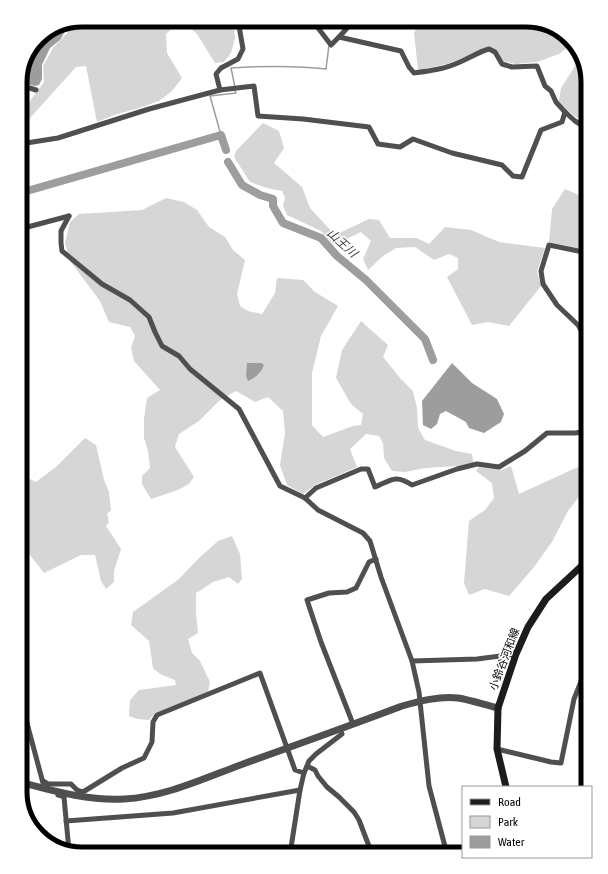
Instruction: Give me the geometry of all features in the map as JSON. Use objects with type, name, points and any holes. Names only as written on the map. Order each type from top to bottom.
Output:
[{"type":"main road","name":"小鈴谷河和線","points":[[506,786],[497,749],[498,708],[516,654],[528,627],[546,599],[581,566]]},
{"type":"street","points":[[220,90],[216,74],[221,68],[238,59],[243,49],[239,27]]},
{"type":"street","points":[[317,27],[331,45],[348,27]]},
{"type":"street","points":[[339,37],[401,51],[409,67],[414,73],[435,70],[459,63],[481,52],[489,50],[494,52],[502,64],[512,66],[537,66],[545,86],[551,91],[556,102],[565,112],[581,125]]},
{"type":"street","points":[[27,143],[58,138],[150,109],[220,90],[254,86],[258,116],[303,119],[369,127],[378,144],[400,147],[413,139],[452,153],[502,165],[513,176],[522,177],[541,130],[562,122],[565,112]]},
{"type":"street","points":[[27,87],[36,90]]},
{"type":"street","points":[[27,227],[69,216],[61,231],[62,251],[102,284],[130,300],[149,317],[162,346],[179,356],[190,369],[240,409],[280,486],[305,498],[318,510],[363,533],[370,541],[381,577],[412,662],[419,692],[428,786],[445,847]]},
{"type":"street","points":[[581,252],[549,245],[541,271],[543,284],[557,305],[578,325],[581,330]]},
{"type":"street","points":[[305,498],[316,488],[361,469],[368,469],[375,487],[395,478],[406,481],[412,485],[457,469],[477,464],[499,467],[525,451],[547,433],[581,432]]},
{"type":"street","points":[[353,724],[321,642],[307,600],[329,593],[347,592],[356,588],[369,562],[376,559]]},
{"type":"street","points":[[412,662],[476,659],[516,654]]},
{"type":"street","points":[[27,783],[71,784],[77,790],[83,792],[122,768],[144,758],[152,742],[153,722],[157,715],[260,672],[295,770],[304,773]]},
{"type":"street","points":[[497,749],[561,764],[574,700],[581,682]]},
{"type":"street","points":[[43,784],[72,795],[104,799],[144,797],[202,779],[402,706],[420,701],[441,698],[459,698],[498,708]]},
{"type":"street","points":[[27,723],[43,784],[43,791],[64,796],[68,845]]},
{"type":"street","points":[[291,847],[304,773],[309,761],[342,734],[340,729]]},
{"type":"street","points":[[307,766],[315,770],[327,787],[342,799],[354,812],[359,820],[369,847]]},
{"type":"street","points":[[66,821],[173,813],[300,790]]},
{"type":"green space","points":[[82,27],[174,27],[166,34],[167,53],[182,78],[172,91],[159,101],[97,122],[86,66],[76,67],[27,121],[27,105],[44,82],[43,66],[53,48],[68,32],[66,30]]},
{"type":"green space","points":[[189,27],[234,27],[235,38],[231,53],[224,62],[215,63],[197,34]]},
{"type":"green space","points":[[417,27],[529,27],[553,34],[568,47],[559,54],[537,62],[516,64],[503,61],[497,51],[489,47],[450,63],[418,70],[414,33]]},
{"type":"green space","points":[[577,63],[581,75],[581,121],[568,111],[559,101],[561,88]]},
{"type":"green space","points":[[263,123],[279,131],[284,148],[274,163],[302,187],[310,208],[335,235],[369,219],[379,220],[390,238],[417,238],[429,244],[445,227],[471,230],[499,242],[545,248],[537,271],[541,286],[509,326],[488,322],[472,325],[447,277],[458,269],[458,258],[449,254],[434,260],[415,247],[396,248],[383,256],[368,270],[363,259],[371,241],[361,232],[334,245],[321,231],[287,215],[283,206],[285,198],[282,191],[250,182],[234,157],[236,151]]},
{"type":"green space","points":[[565,189],[581,196],[581,249],[549,242],[552,209]]},
{"type":"green space","points":[[166,198],[184,202],[197,210],[209,227],[225,237],[233,250],[245,260],[237,294],[240,306],[248,311],[262,314],[275,293],[277,278],[303,280],[315,292],[338,306],[321,336],[312,373],[312,425],[323,437],[353,426],[361,425],[363,414],[351,404],[336,378],[342,350],[361,321],[388,345],[383,357],[413,391],[417,408],[418,428],[425,440],[456,451],[472,454],[474,465],[426,468],[405,472],[392,471],[384,458],[383,443],[379,436],[366,434],[350,449],[357,467],[315,485],[303,494],[287,485],[280,465],[285,433],[283,411],[268,397],[255,402],[236,391],[220,400],[199,421],[179,434],[175,447],[194,477],[189,484],[178,490],[151,499],[142,484],[142,476],[150,468],[148,451],[144,438],[144,419],[147,398],[160,390],[134,361],[131,348],[135,336],[130,327],[109,322],[100,301],[70,261],[65,243],[70,222],[79,214],[142,210]]},
{"type":"green space","points":[[85,438],[96,445],[104,480],[109,492],[111,510],[107,514],[109,522],[106,526],[121,549],[114,571],[114,582],[106,589],[101,581],[95,555],[81,555],[44,573],[27,551],[27,478],[36,482],[57,466]]},
{"type":"green space","points":[[511,466],[519,494],[580,466],[581,494],[568,511],[552,542],[534,567],[509,596],[485,589],[469,595],[464,583],[469,521],[485,510],[494,498],[492,483],[476,471],[479,467],[501,470]]},
{"type":"green space","points":[[232,536],[240,554],[242,579],[238,584],[229,577],[213,582],[196,593],[198,633],[188,639],[192,653],[200,661],[210,682],[208,693],[155,713],[149,720],[137,719],[129,716],[130,700],[139,690],[176,685],[175,680],[160,674],[153,668],[149,641],[131,625],[133,612],[179,579],[218,541]]},
{"type":"water","points":[[66,30],[60,40],[50,48],[42,65],[42,79],[39,85],[34,86],[27,84],[27,79],[31,61],[36,52],[43,43],[52,36]]},
{"type":"water","points":[[247,363],[261,363],[264,365],[258,375],[248,381],[246,376]]},
{"type":"water","points":[[452,363],[472,383],[497,399],[504,414],[501,422],[484,433],[469,428],[466,422],[446,411],[440,414],[437,424],[431,429],[423,425],[422,401]]},
{"type":"waterway","points":[[235,87],[231,68],[278,66],[326,69],[329,45]]},
{"type":"waterway","points":[[221,135],[210,96],[236,93],[235,91]]},
{"type":"waterway","name":"山王川","points":[[27,191],[221,135],[226,150]]},
{"type":"waterway","name":"山王川","points":[[228,162],[242,185],[260,195],[273,199],[273,206],[283,223],[321,238],[337,256],[366,280],[425,339],[433,360]]}]
